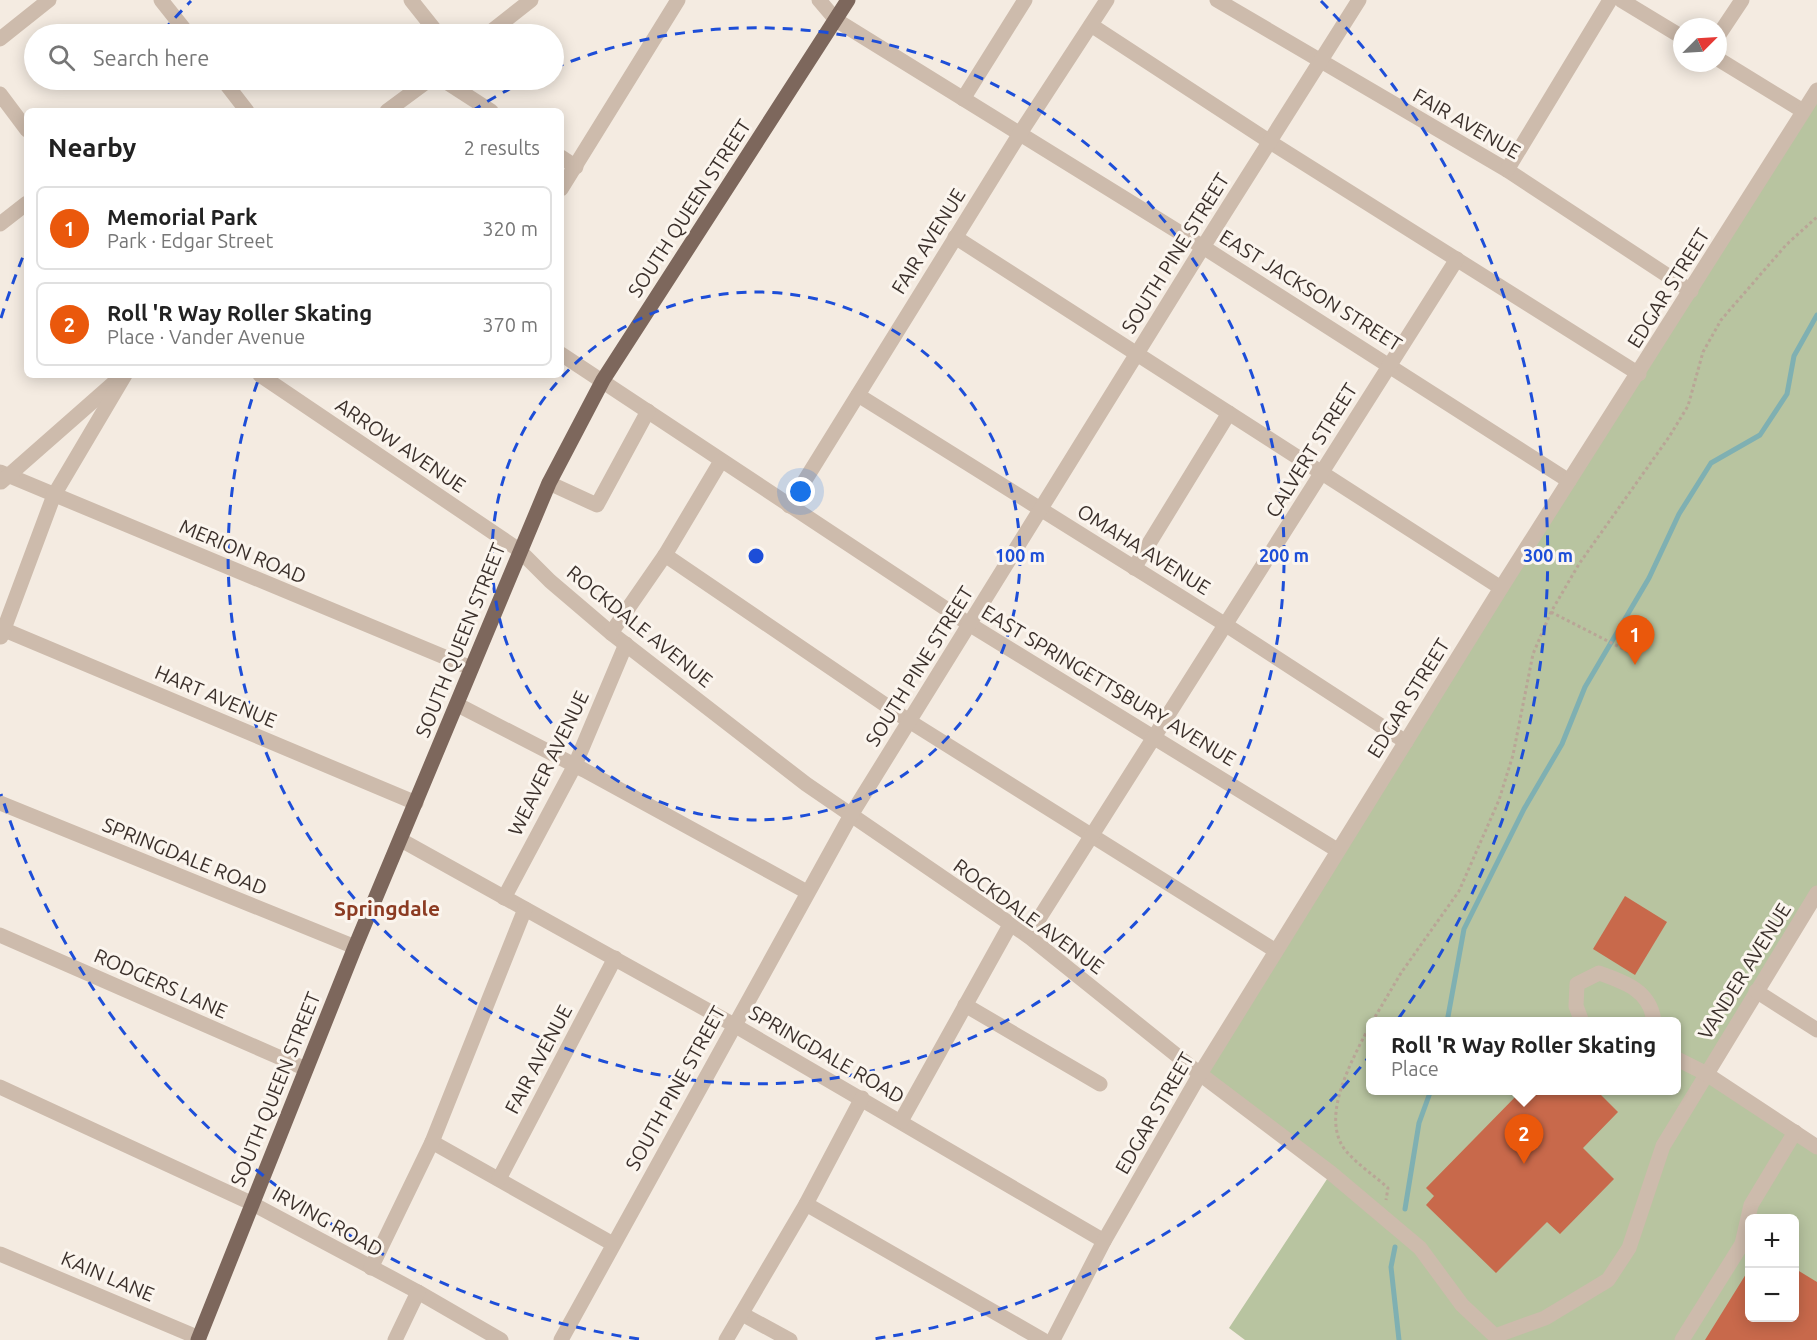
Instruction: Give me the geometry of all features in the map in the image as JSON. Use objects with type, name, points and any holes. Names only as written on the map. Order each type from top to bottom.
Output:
[{"type":"main road","name":"SOUTH QUEEN STREET","points":[[199,1339],[251,1203],[355,947],[458,705],[519,550],[549,483],[603,380],[848,0]]},
{"type":"street","points":[[0,39],[49,0]]},
{"type":"street","points":[[161,0],[180,24]]},
{"type":"street","points":[[411,0],[430,24]]},
{"type":"street","points":[[501,24],[531,0]]},
{"type":"street","points":[[564,185],[678,0]]},
{"type":"street","name":"EAST JACKSON STREET","points":[[819,0],[836,20],[1019,135],[1203,246],[1569,481]]},
{"type":"street","points":[[963,99],[1025,0]]},
{"type":"street","name":"FAIR AVENUE","points":[[789,506],[1019,135],[1107,0]]},
{"type":"street","name":"FAIR AVENUE","points":[[1217,0],[1508,170],[1691,291]]},
{"type":"street","name":"SOUTH PINE STREET","points":[[561,1340],[851,815],[1203,246],[1359,0]]},
{"type":"street","points":[[1508,170],[1610,0]]},
{"type":"street","points":[[1621,0],[1673,32]]},
{"type":"street","points":[[1727,22],[1742,0]]},
{"type":"street","points":[[1091,25],[1270,142],[1639,374]]},
{"type":"street","points":[[1727,65],[1803,111]]},
{"type":"street","points":[[231,90],[245,108]]},
{"type":"street","points":[[391,108],[415,90]]},
{"type":"street","points":[[458,90],[486,108]]},
{"type":"street","name":"EDGAR STREET","points":[[1053,1340],[1104,1240],[1200,1074],[1501,588],[1639,374],[1817,90]]},
{"type":"street","points":[[0,94],[24,126]]},
{"type":"street","points":[[564,159],[576,167]]},
{"type":"street","points":[[0,224],[24,205]]},
{"type":"street","points":[[955,237],[1501,588]]},
{"type":"street","name":"CALVERT STREET","points":[[1028,936],[1457,259]]},
{"type":"street","name":"EAST SPRINGETTSBURY AVENUE","points":[[564,356],[603,380],[721,462],[969,624],[1338,850]]},
{"type":"street","points":[[3,478],[120,378]]},
{"type":"street","points":[[1,632],[54,495],[122,378]]},
{"type":"street","name":"ARROW AVENUE","points":[[264,378],[519,550]]},
{"type":"street","name":"OMAHA AVENUE","points":[[858,395],[1226,625],[1406,742]]},
{"type":"street","points":[[549,483],[597,505],[648,411]]},
{"type":"street","points":[[1134,568],[1229,413]]},
{"type":"street","points":[[611,633],[665,555],[721,462]]},
{"type":"street","name":"MERION ROAD","points":[[3,478],[54,495],[471,668]]},
{"type":"street","name":"ROCKDALE AVENUE","points":[[519,550],[550,581],[611,633],[806,784],[1028,936],[1200,1074],[1331,1173],[1420,1248],[1462,1305],[1495,1336]]},
{"type":"street","points":[[665,555],[909,720],[1276,951]]},
{"type":"street","name":"HART AVENUE","points":[[1,632],[416,802]]},
{"type":"street","name":"WEAVER AVENUE","points":[[504,898],[575,765],[626,644]]},
{"type":"street","points":[[458,705],[575,765],[807,892]]},
{"type":"street","name":"SPRINGDALE ROAD","points":[[0,803],[355,947]]},
{"type":"street","name":"SPRINGDALE ROAD","points":[[401,840],[734,1025],[1104,1240]]},
{"type":"street","name":"VANDER AVENUE","points":[[1495,1336],[1545,1318],[1608,1280],[1629,1248],[1663,1146],[1705,1073],[1817,893]]},
{"type":"street","points":[[371,1268],[432,1142],[525,909]]},
{"type":"street","points":[[901,1121],[1010,925]]},
{"type":"street","name":"RODGERS LANE","points":[[0,935],[306,1069]]},
{"type":"street","name":"FAIR AVENUE","points":[[499,1179],[615,958]]},
{"type":"street","points":[[1580,1017],[1576,1006],[1577,984],[1599,973],[1626,982],[1643,994],[1652,1017]]},
{"type":"street","points":[[1756,991],[1817,1030]]},
{"type":"street","points":[[965,1005],[1100,1084]]},
{"type":"street","points":[[1681,1061],[1705,1073],[1817,1147]]},
{"type":"street","name":"IRVING ROAD","points":[[0,1087],[251,1203],[418,1292],[501,1340]]},
{"type":"street","points":[[726,1340],[806,1204],[862,1098]]},
{"type":"street","points":[[1682,1340],[1742,1244],[1750,1205],[1795,1132]]},
{"type":"street","points":[[432,1142],[614,1244]]},
{"type":"street","points":[[806,1204],[1043,1340]]},
{"type":"street","name":"KAIN LANE","points":[[0,1254],[199,1339]]},
{"type":"street","points":[[395,1340],[418,1292]]},
{"type":"street","points":[[742,1314],[790,1340]]},
{"type":"path","points":[[1374,1017],[1401,973],[1460,891],[1499,800],[1513,755],[1533,654],[1551,612],[1579,564],[1682,417],[1688,406],[1703,352],[1721,320],[1786,245],[1817,217]]},
{"type":"path","points":[[1551,612],[1594,632],[1633,654]]},
{"type":"path","points":[[1366,1033],[1335,1104],[1334,1124],[1345,1150],[1388,1188],[1383,1216]]},
{"type":"green space","points":[[1817,90],[1817,893],[1705,1073],[1817,1147],[1817,1340],[1245,1340],[1229,1328],[1331,1173],[1200,1074]]},
{"type":"building","points":[[1625,896],[1667,922],[1635,975],[1593,949]]},
{"type":"building","points":[[1517,1095],[1601,1095],[1618,1112],[1583,1148],[1614,1179],[1560,1234],[1547,1222],[1496,1273],[1426,1205],[1434,1196],[1426,1188]]},
{"type":"building","points":[[1799,1271],[1817,1282],[1817,1340],[1705,1340],[1745,1276],[1745,1322],[1799,1322]]},
{"type":"waterway","points":[[1448,1017],[1464,929],[1524,809],[1562,744],[1585,687],[1649,578],[1679,514],[1711,463],[1760,435],[1787,394],[1794,356],[1817,315]]},
{"type":"waterway","points":[[1405,1209],[1419,1123],[1429,1095]]},
{"type":"waterway","points":[[1395,1247],[1391,1267],[1399,1340]]},
{"type":"place","name":"Memorial Park","points":[[1635,665]]},
{"type":"place","name":"Roll 'R Way Roller Skating","points":[[1524,1164]]},
{"type":"district","name":"Springdale","points":[[387,908]]}]
